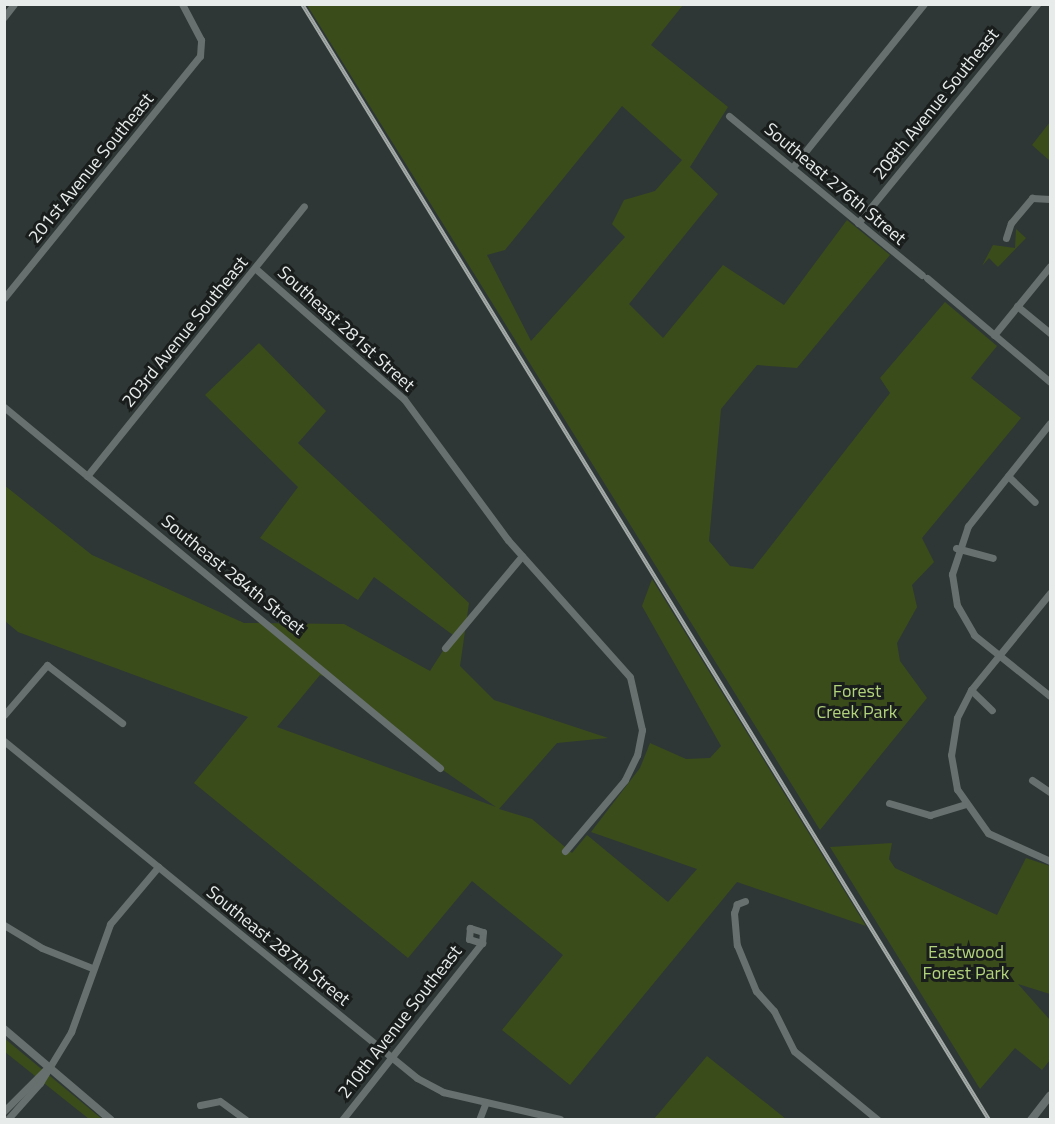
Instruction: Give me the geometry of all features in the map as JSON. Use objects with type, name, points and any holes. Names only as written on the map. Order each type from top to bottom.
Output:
[{"type":"street","points":[[4,16],[14,4]]},
{"type":"street","name":"201st Avenue Southeast","points":[[4,298],[200,56],[201,40],[182,4]]},
{"type":"street","points":[[792,168],[924,4]]},
{"type":"street","name":"208th Avenue Southeast","points":[[858,223],[1037,4]]},
{"type":"street","name":"Southeast 276th Street","points":[[729,116],[1050,382]]},
{"type":"street","points":[[1006,238],[1011,223],[1038,195],[1050,199]]},
{"type":"street","name":"203rd Avenue Southeast","points":[[87,476],[256,269],[304,206]]},
{"type":"street","points":[[994,335],[1050,266]]},
{"type":"street","name":"Southeast 281st Street","points":[[256,269],[404,399],[522,556],[615,655],[636,694],[642,730],[629,773],[566,851]]},
{"type":"street","points":[[1017,306],[1050,333]]},
{"type":"street","name":"Southeast 284th Street","points":[[4,407],[440,768]]},
{"type":"street","points":[[1050,423],[956,548],[957,605],[974,635],[998,658],[1050,696]]},
{"type":"street","points":[[1008,476],[1035,502]]},
{"type":"street","points":[[956,548],[993,558]]},
{"type":"street","points":[[445,648],[522,556]]},
{"type":"street","points":[[1050,593],[971,690],[957,718],[951,755],[965,804],[1005,845],[1050,861]]},
{"type":"street","points":[[4,715],[47,665],[122,723]]},
{"type":"street","points":[[971,690],[992,710]]},
{"type":"street","name":"Southeast 287th Street","points":[[4,741],[394,1060],[443,1092],[560,1119]]},
{"type":"street","points":[[1032,780],[1050,792]]},
{"type":"street","points":[[889,803],[930,815],[965,804]]},
{"type":"street","points":[[7,1119],[49,1066],[71,1032],[92,968],[110,924],[158,867]]},
{"type":"street","points":[[745,901],[736,904],[734,913],[737,945],[756,991],[774,1011],[794,1051],[878,1119]]},
{"type":"street","points":[[4,925],[42,948],[92,968]]},
{"type":"street","name":"210th Avenue Southeast","points":[[342,1119],[394,1060],[482,943]]},
{"type":"street","points":[[4,1029],[111,1119]]},
{"type":"street","points":[[4,1111],[49,1066]]},
{"type":"street","points":[[1031,1119],[1050,1096]]},
{"type":"street","points":[[200,1105],[220,1101],[246,1119]]},
{"type":"street","points":[[479,1119],[486,1102]]},
{"type":"green space","name":"Forest Creek Park","points":[[307,5],[683,5],[651,45],[728,107],[690,167],[718,194],[629,304],[663,338],[723,265],[784,305],[847,220],[890,255],[797,368],[757,365],[721,409],[709,541],[730,566],[753,569],[890,393],[880,378],[945,302],[997,346],[971,378],[1021,418],[922,538],[934,562],[912,585],[917,607],[897,643],[900,661],[927,698],[820,830]],"holes":[[[622,106],[682,160],[655,191],[624,200],[612,224],[625,237],[531,341],[487,255],[505,250]]]},
{"type":"green space","points":[[1050,122],[1050,161],[1032,145]]},
{"type":"green space","points":[[1016,229],[1026,238],[998,267],[989,258],[982,266],[993,245],[1015,248]]},
{"type":"green space","points":[[259,343],[326,411],[298,443],[469,603],[460,666],[494,700],[608,738],[557,743],[499,809],[532,819],[572,853],[587,835],[668,902],[697,869],[591,832],[640,768],[650,743],[686,759],[710,758],[721,746],[642,606],[652,579],[866,926],[737,882],[570,1085],[502,1030],[563,955],[472,881],[408,958],[194,783],[248,717],[18,632],[5,621],[4,485],[92,555],[244,623],[344,624],[430,671],[453,635],[374,577],[358,600],[260,538],[298,487],[205,395]],"holes":[[[320,675],[342,682],[440,768],[496,807],[277,727]]]},
{"type":"green space","name":"Eastwood Forest Park","points":[[892,843],[889,859],[895,868],[997,915],[1026,858],[1050,866],[1050,994],[1018,984],[1050,1020],[1050,1060],[1042,1070],[1015,1048],[980,1089],[830,847]]},
{"type":"green space","points":[[4,1038],[102,1119],[89,1119],[5,1052]]},
{"type":"green space","points":[[707,1056],[786,1119],[654,1119]]},
{"type":"railway","points":[[302,4],[989,1120]]}]
